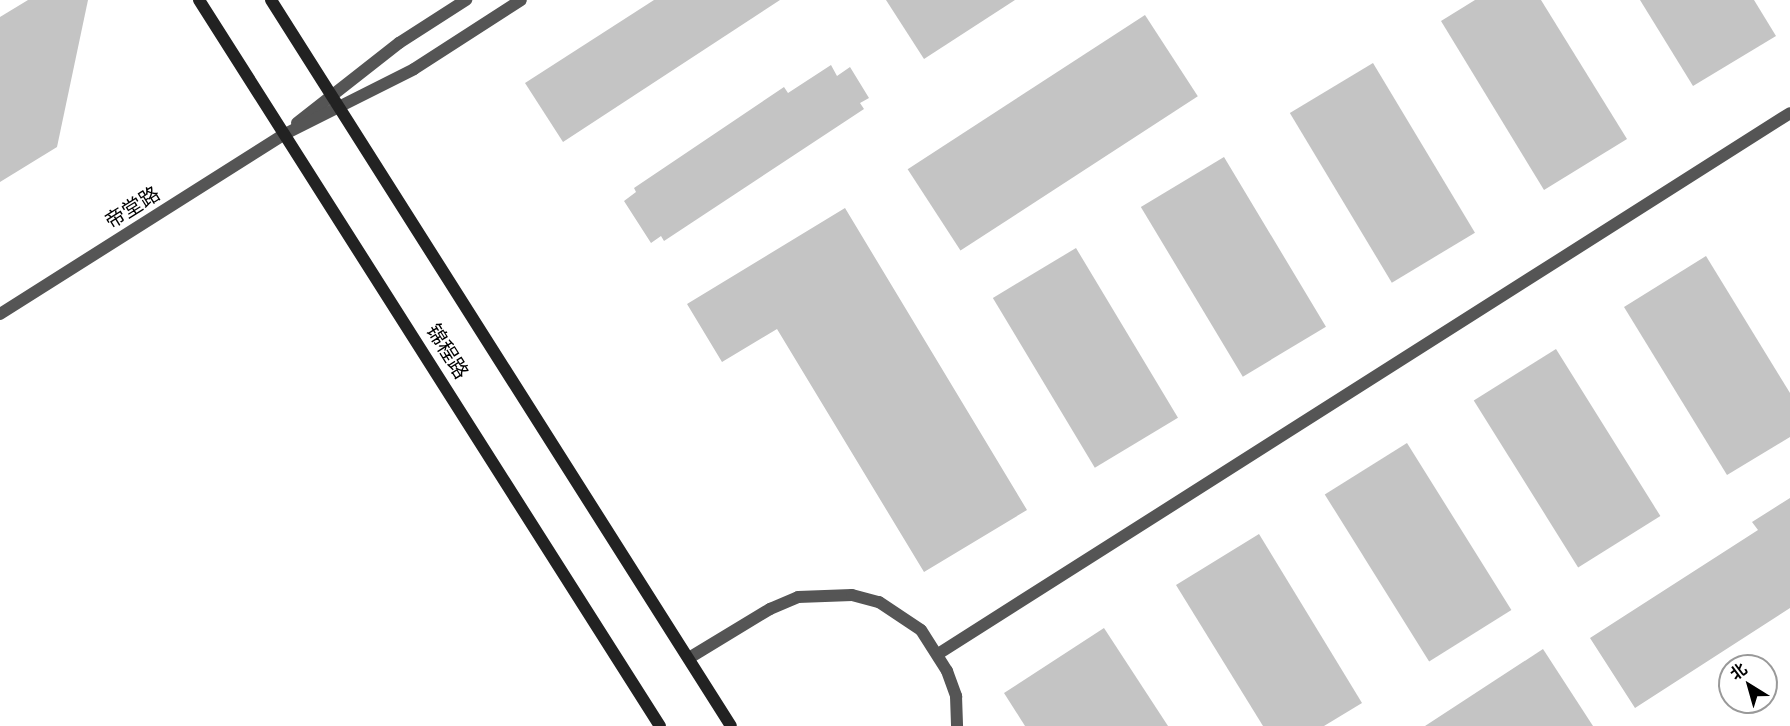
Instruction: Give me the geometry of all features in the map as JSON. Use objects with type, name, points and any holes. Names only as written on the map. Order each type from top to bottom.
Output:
[{"type":"main road","name":"锦程路","points":[[199,0],[660,726]]},
{"type":"main road","name":"锦程路","points":[[271,0],[341,107],[731,726]]},
{"type":"street","name":"帝堂路","points":[[285,134],[331,93],[466,0]]},
{"type":"street","name":"帝堂路","points":[[0,314],[285,134],[414,69],[521,0]]},
{"type":"street","points":[[939,654],[1790,113]]},
{"type":"street","points":[[689,658],[770,609],[827,593],[879,602],[903,615],[939,654],[956,696],[957,726]]},
{"type":"building","points":[[28,0],[88,0],[57,147],[0,182],[0,17]]},
{"type":"building","points":[[654,0],[780,0],[563,142],[525,83]]},
{"type":"building","points":[[886,0],[1015,0],[924,59]]},
{"type":"building","points":[[1475,0],[1541,0],[1627,139],[1544,190],[1441,21]]},
{"type":"building","points":[[1640,0],[1754,0],[1776,36],[1693,86]]},
{"type":"building","points":[[1145,15],[1198,96],[960,250],[908,169]]},
{"type":"building","points":[[1373,63],[1475,233],[1392,283],[1290,113]]},
{"type":"building","points":[[831,65],[837,76],[850,67],[869,98],[860,103],[864,109],[664,241],[661,236],[651,243],[624,201],[636,192],[634,188],[784,87],[788,93]]},
{"type":"building","points":[[1224,157],[1326,327],[1243,377],[1141,207]]},
{"type":"building","points":[[845,208],[1027,510],[924,572],[777,329],[722,362],[687,304]]},
{"type":"building","points":[[1076,248],[1178,418],[1095,468],[993,298]]},
{"type":"building","points":[[1706,256],[1790,393],[1790,437],[1727,475],[1624,307]]},
{"type":"building","points":[[1556,349],[1660,516],[1578,567],[1474,400]]},
{"type":"building","points":[[1407,443],[1511,610],[1429,661],[1325,494]]},
{"type":"building","points":[[1790,498],[1790,608],[1635,708],[1590,638],[1758,530],[1752,522]]},
{"type":"building","points":[[1259,534],[1362,703],[1324,726],[1263,726],[1176,585]]},
{"type":"building","points":[[1104,628],[1168,726],[1025,726],[1004,693]]},
{"type":"building","points":[[1543,649],[1593,726],[1425,726]]}]
